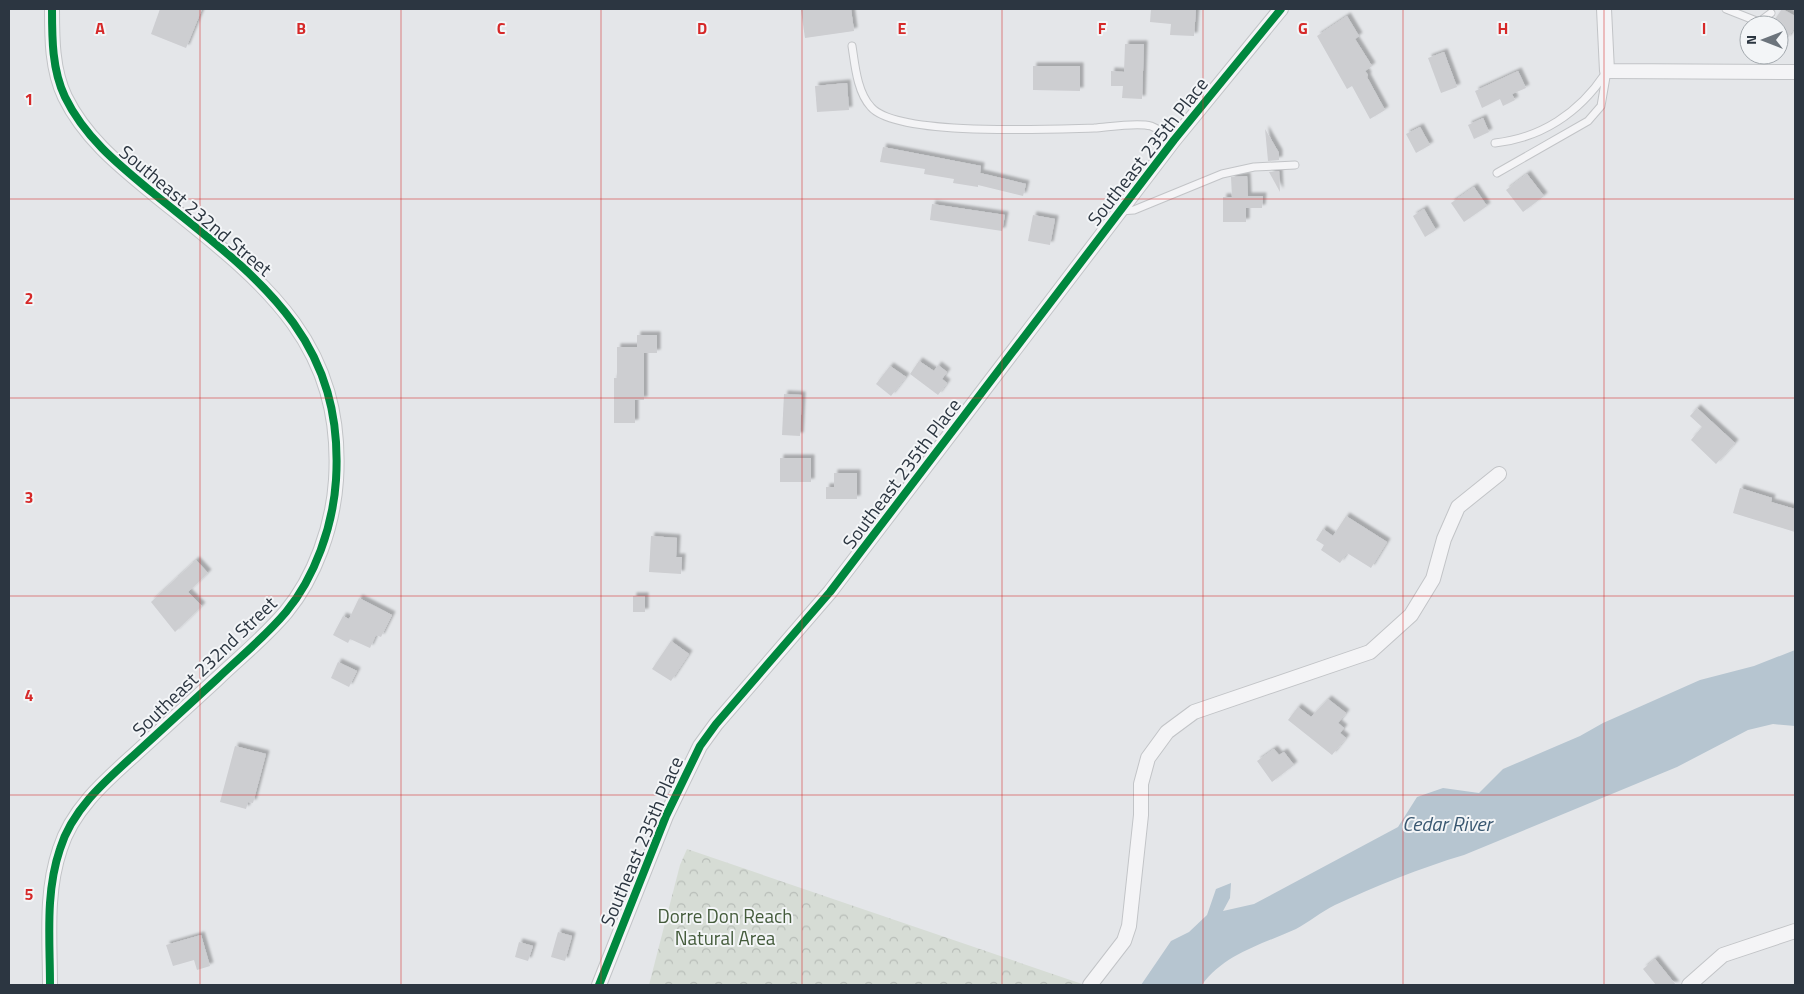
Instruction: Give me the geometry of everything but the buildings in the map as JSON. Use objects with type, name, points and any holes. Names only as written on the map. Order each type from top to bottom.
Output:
[{"type":"street","name":"Southeast 232nd Street","points":[[50,985],[52,878],[60,846],[74,820],[96,790],[287,611],[309,577],[324,540],[333,507],[336,480],[336,428],[328,392],[309,345],[288,313],[247,269],[106,155],[81,124],[64,96],[55,66],[52,9]]},
{"type":"street","points":[[1604,9],[1606,71],[1795,72]]},
{"type":"street","name":"Southeast 235th Place","points":[[599,985],[666,816],[700,746],[716,724],[830,592],[1174,140],[1276,11]]},
{"type":"street","points":[[1090,985],[1124,941],[1130,926],[1141,815],[1141,784],[1148,758],[1167,732],[1194,712],[1370,652],[1411,615],[1433,579],[1444,539],[1458,507],[1499,474]]},
{"type":"street","points":[[1689,985],[1723,955],[1795,931]]},
{"type":"lane","points":[[1726,9],[1759,22],[1771,13]]},
{"type":"lane","points":[[852,46],[857,76],[870,107],[892,120],[918,125],[967,128],[1023,129],[1149,126],[1174,140]]},
{"type":"lane","points":[[1495,143],[1517,141],[1551,127],[1592,94],[1606,71]]},
{"type":"lane","points":[[1497,173],[1588,121],[1600,106],[1606,71]]},
{"type":"lane","points":[[1120,211],[1134,210],[1222,174],[1254,167],[1295,165]]},
{"type":"green space","name":"Dorre Don Reach Natural Area","points":[[687,849],[1085,985],[649,985],[680,865]]},
{"type":"water","name":"Cedar River","points":[[1795,650],[1795,726],[1773,724],[1748,730],[1677,767],[1464,855],[1366,891],[1330,908],[1296,929],[1245,951],[1221,965],[1202,985],[1141,985],[1171,941],[1189,932],[1207,915],[1216,889],[1231,883],[1230,898],[1223,911],[1254,904],[1398,827],[1417,797],[1443,788],[1479,793],[1503,769],[1580,736],[1603,723],[1700,680],[1754,666]]},
{"type":"cycle path","points":[[50,985],[49,917],[52,882],[60,849],[72,822],[90,798],[111,776],[252,647],[286,612],[306,583],[321,550],[331,515],[336,480],[335,429],[325,386],[309,347],[286,313],[258,282],[225,252],[115,161],[82,125],[65,97],[57,76],[52,9]]},
{"type":"cycle path","points":[[599,985],[666,816],[700,746],[716,724],[830,592],[1174,140],[1281,9]]}]
